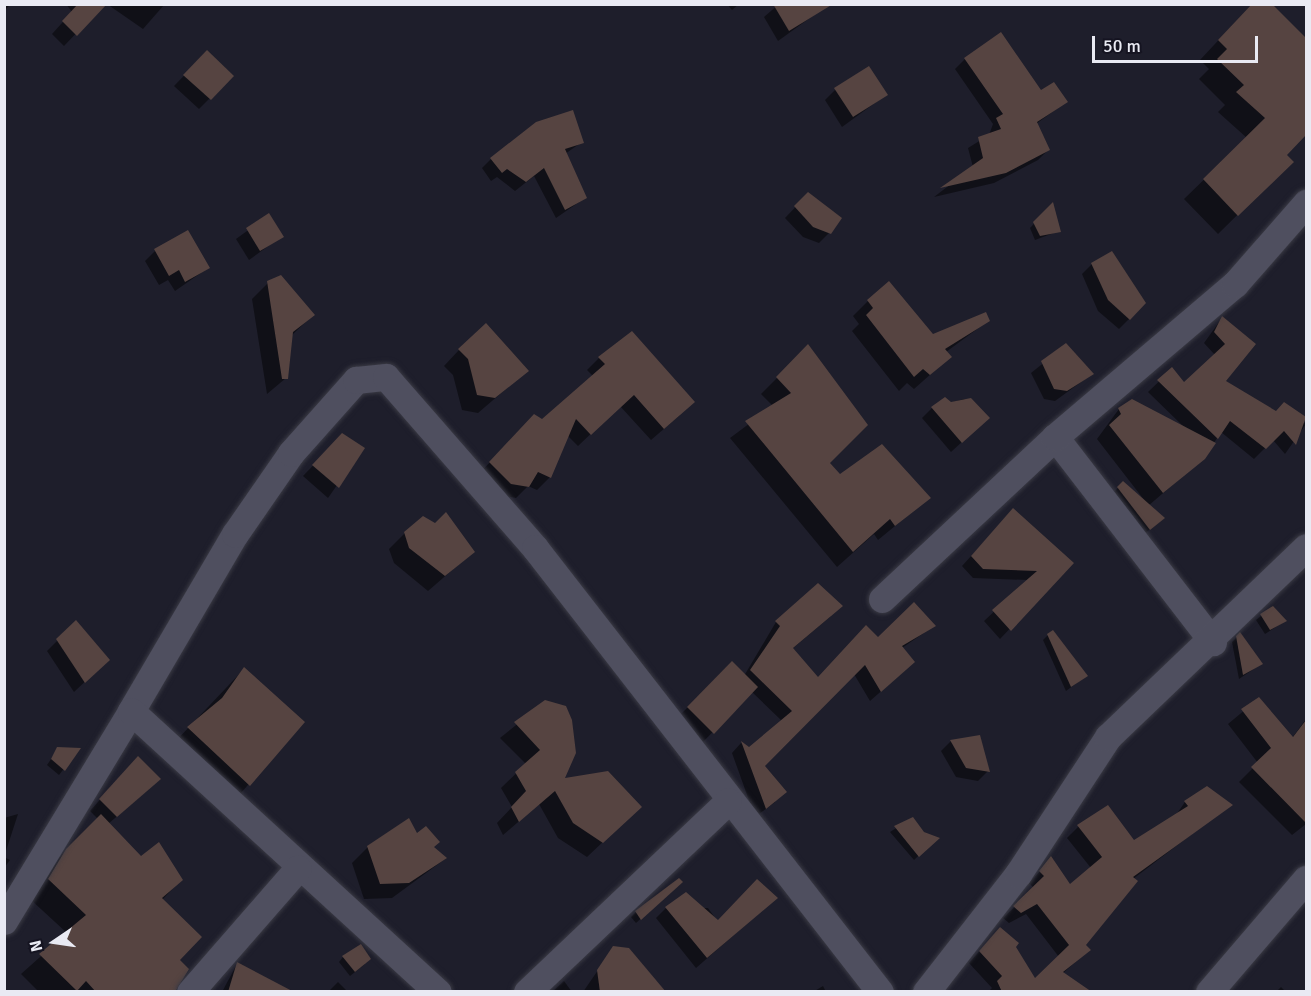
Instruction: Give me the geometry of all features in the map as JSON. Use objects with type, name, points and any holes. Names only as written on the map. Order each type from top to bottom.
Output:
[{"type":"street","points":[[882,599],[1055,437],[1235,284],[1306,203]]},
{"type":"street","points":[[4,921],[235,534],[291,453],[356,380],[378,375],[386,377],[534,548],[728,801],[880,992]]},
{"type":"street","points":[[1055,437],[1213,642]]},
{"type":"street","points":[[926,992],[1018,874],[1108,737],[1213,642],[1306,547]]},
{"type":"street","points":[[131,711],[298,868],[438,992]]},
{"type":"street","points":[[527,992],[728,801]]},
{"type":"street","points":[[190,992],[298,868]]},
{"type":"street","points":[[1209,992],[1306,879]]},
{"type":"building","points":[[78,4],[107,4],[77,36],[62,21]]},
{"type":"building","points":[[773,4],[833,4],[789,31]]},
{"type":"building","points":[[1252,4],[1272,4],[1306,38],[1306,135],[1287,155],[1294,162],[1238,216],[1203,179],[1265,118],[1236,92],[1244,85],[1217,59],[1227,49],[1218,40]]},
{"type":"building","points":[[1001,32],[1041,90],[1054,82],[1068,102],[1037,122],[1050,150],[1006,173],[940,188],[983,158],[978,137],[1001,129],[996,118],[1003,114],[964,58]]},
{"type":"building","points":[[207,50],[234,76],[211,100],[183,75]]},
{"type":"building","points":[[869,66],[888,95],[853,117],[834,88]]},
{"type":"building","points":[[573,110],[584,143],[565,149],[587,198],[565,210],[544,168],[526,182],[507,169],[502,173],[490,158],[536,122]]},
{"type":"building","points":[[808,192],[842,218],[831,234],[813,227],[794,206]]},
{"type":"building","points":[[1053,202],[1061,232],[1040,236],[1033,222]]},
{"type":"building","points":[[269,213],[284,237],[260,251],[246,228]]},
{"type":"building","points":[[188,230],[210,268],[185,282],[179,270],[169,276],[154,249]]},
{"type":"building","points":[[1112,251],[1146,303],[1130,320],[1108,300],[1091,263]]},
{"type":"building","points":[[281,275],[315,315],[293,332],[288,379],[282,379],[267,281]]},
{"type":"building","points":[[889,281],[933,334],[986,312],[990,321],[945,349],[952,357],[930,375],[923,369],[914,377],[866,315],[873,308],[867,300]]},
{"type":"building","points":[[1222,316],[1256,344],[1226,381],[1276,411],[1284,402],[1306,417],[1296,445],[1284,431],[1266,449],[1230,421],[1218,439],[1157,380],[1172,367],[1184,382],[1225,344],[1214,332]]},
{"type":"building","points":[[486,323],[529,371],[495,398],[477,395],[468,359],[458,349]]},
{"type":"building","points":[[632,331],[695,402],[664,429],[634,395],[591,435],[576,419],[551,478],[538,472],[529,487],[511,484],[489,462],[534,414],[542,419],[605,364],[598,357]]},
{"type":"building","points":[[1066,343],[1094,374],[1067,391],[1054,389],[1041,361]]},
{"type":"building","points":[[808,344],[868,425],[830,463],[840,474],[882,444],[931,498],[895,526],[890,519],[853,552],[745,421],[791,393],[776,377]]},
{"type":"building","points":[[945,397],[951,402],[971,398],[990,418],[962,443],[931,407]]},
{"type":"building","points":[[1132,399],[1216,443],[1205,459],[1163,493],[1109,425],[1121,414],[1118,408]]},
{"type":"building","points":[[342,433],[365,448],[339,488],[312,465]]},
{"type":"building","points":[[1123,481],[1165,518],[1150,530],[1117,487]]},
{"type":"building","points":[[1013,508],[1074,563],[1011,631],[992,610],[1037,571],[983,569],[971,556]]},
{"type":"building","points":[[446,512],[475,552],[445,576],[409,548],[404,532],[423,516],[435,523]]},
{"type":"building","points":[[818,583],[843,606],[793,648],[818,677],[866,625],[878,637],[914,602],[936,626],[902,646],[915,662],[881,692],[865,665],[765,766],[787,792],[766,809],[741,741],[749,747],[792,711],[750,670],[780,626],[775,621]]},
{"type":"building","points":[[1273,606],[1287,621],[1270,630],[1260,614]]},
{"type":"building","points":[[76,620],[110,660],[85,683],[56,639]]},
{"type":"building","points":[[1053,630],[1088,676],[1071,687],[1047,634]]},
{"type":"building","points":[[1240,632],[1263,664],[1243,675],[1236,636]]},
{"type":"building","points":[[732,661],[758,687],[714,734],[687,707]]},
{"type":"building","points":[[244,667],[305,722],[250,786],[187,727],[222,698]]},
{"type":"building","points":[[1259,697],[1293,737],[1306,720],[1306,823],[1251,767],[1271,748],[1241,709]]},
{"type":"building","points":[[545,700],[566,706],[572,720],[576,753],[565,778],[608,771],[642,807],[603,843],[573,823],[555,791],[519,822],[511,807],[526,791],[515,772],[540,750],[514,722]]},
{"type":"building","points":[[980,735],[990,772],[966,768],[950,740]]},
{"type":"building","points":[[57,747],[81,748],[65,771],[51,759]]},
{"type":"building","points":[[138,756],[161,779],[117,817],[99,799]]},
{"type":"building","points":[[1207,786],[1233,805],[1133,877],[1138,881],[1086,945],[1091,950],[1063,972],[1092,992],[1002,992],[997,981],[1002,976],[979,951],[1000,927],[1019,943],[1016,947],[1035,978],[1069,945],[1037,904],[1021,913],[1013,906],[1044,876],[1039,871],[1051,856],[1070,884],[1102,857],[1077,825],[1108,805],[1134,840],[1188,806],[1184,801]]},
{"type":"building","points":[[101,814],[141,856],[159,842],[183,880],[162,898],[202,937],[180,960],[189,969],[175,992],[96,992],[86,981],[77,991],[39,954],[86,915],[48,879],[66,849]]},
{"type":"building","points":[[913,817],[924,832],[940,838],[919,857],[894,826]]},
{"type":"building","points":[[409,818],[417,833],[426,826],[440,842],[434,847],[447,858],[409,883],[380,884],[367,846]]},
{"type":"building","points":[[679,878],[683,882],[641,920],[635,911]]},
{"type":"building","points":[[757,879],[778,898],[707,958],[665,907],[686,892],[718,920]]},
{"type":"building","points":[[361,944],[371,959],[355,972],[342,956]]},
{"type":"building","points":[[613,946],[629,948],[666,992],[600,992],[597,970]]},
{"type":"building","points":[[237,962],[294,992],[228,992]]}]
